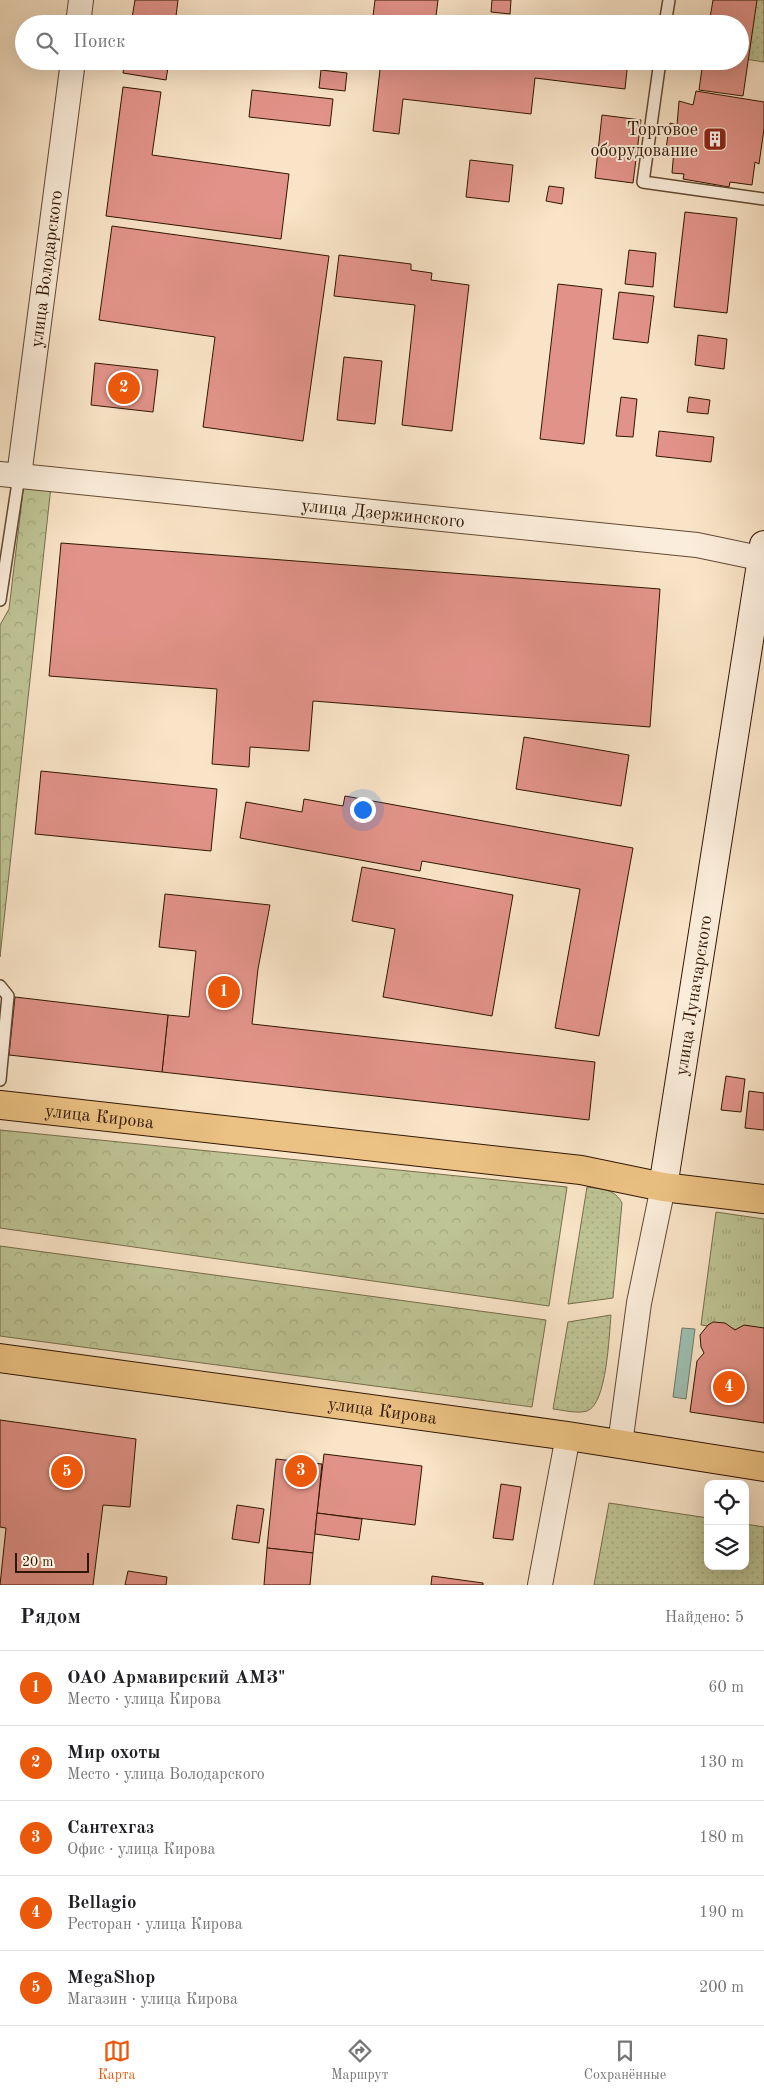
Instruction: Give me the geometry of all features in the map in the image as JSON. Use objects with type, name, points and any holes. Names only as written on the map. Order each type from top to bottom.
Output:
[{"type":"main road","name":"улица Кирова","points":[[0,1105],[582,1170],[663,1187],[764,1199]]},
{"type":"main road","name":"улица Кирова","points":[[0,1358],[568,1436],[764,1467]]},
{"type":"street","points":[[79,15],[81,0]]},
{"type":"street","name":"улица Володарского","points":[[10,475],[72,70]]},
{"type":"street","name":"улица Дзержинского","points":[[10,475],[697,545],[763,554]]},
{"type":"street","name":"улица Луначарского","points":[[620,1444],[639,1303],[663,1187],[763,554]]},
{"type":"street","points":[[540,1585],[568,1436]]},
{"type":"lane","points":[[666,15],[669,0]]},
{"type":"lane","points":[[659,70],[643,182],[764,199]]},
{"type":"lane","points":[[0,600],[10,475]]},
{"type":"lane","points":[[0,986],[8,996],[0,1080]]},
{"type":"green space","points":[[754,0],[764,0],[764,62],[749,60],[749,33]]},
{"type":"green space","points":[[24,483],[51,486],[0,957],[0,625],[9,609]]},
{"type":"green space","points":[[0,1130],[567,1187],[549,1306],[0,1228]]},
{"type":"green space","points":[[587,1187],[612,1192],[622,1203],[613,1298],[568,1304]]},
{"type":"green space","points":[[716,1212],[764,1219],[764,1333],[701,1325]]},
{"type":"green space","points":[[0,1246],[546,1320],[532,1407],[0,1336]]},
{"type":"green space","points":[[611,1315],[606,1368],[599,1396],[594,1406],[583,1412],[553,1409],[568,1322]]},
{"type":"green space","points":[[609,1503],[704,1517],[704,1570],[749,1570],[749,1525],[764,1527],[764,1585],[594,1585]]},
{"type":"shaded area","points":[[682,1328],[695,1329],[686,1399],[673,1397]]},
{"type":"building","points":[[135,0],[178,0],[176,15],[132,15]]},
{"type":"building","points":[[375,0],[438,0],[436,15],[373,15]]},
{"type":"building","points":[[492,0],[511,0],[510,14],[491,12]]},
{"type":"building","points":[[713,0],[757,0],[749,55],[749,15],[710,15]]},
{"type":"building","points":[[124,70],[168,70],[166,80],[123,73]]},
{"type":"building","points":[[321,70],[347,73],[345,91],[319,88]]},
{"type":"building","points":[[380,70],[627,70],[625,89],[535,78],[531,114],[403,99],[399,134],[373,131]]},
{"type":"building","points":[[702,70],[747,70],[743,96],[699,90]]},
{"type":"building","points":[[123,87],[161,92],[152,155],[289,174],[281,239],[106,216]]},
{"type":"building","points":[[252,90],[333,99],[330,126],[249,117]]},
{"type":"building","name":"Торговое оборудование","points":[[696,91],[764,102],[764,129],[759,164],[755,162],[752,185],[730,182],[729,187],[683,179],[684,174],[672,173],[674,150],[666,148],[670,123],[677,125],[679,101],[693,105]]},
{"type":"building","points":[[602,115],[641,120],[633,183],[595,178]]},
{"type":"building","points":[[470,160],[513,165],[509,202],[466,197]]},
{"type":"building","points":[[549,186],[564,188],[562,204],[546,201]]},
{"type":"building","points":[[685,212],[737,218],[727,313],[674,307]]},
{"type":"building","points":[[112,226],[329,256],[303,441],[203,427],[215,337],[99,320]]},
{"type":"building","points":[[629,250],[656,253],[653,287],[625,284]]},
{"type":"building","points":[[339,255],[411,264],[411,270],[432,273],[431,280],[469,285],[452,431],[402,425],[415,305],[334,296]]},
{"type":"building","points":[[558,284],[602,289],[584,444],[540,439]]},
{"type":"building","points":[[619,292],[654,296],[648,343],[613,339]]},
{"type":"building","points":[[698,335],[727,339],[724,369],[695,365]]},
{"type":"building","points":[[344,357],[382,361],[375,424],[337,420]]},
{"type":"building","points":[[95,363],[158,370],[153,412],[91,405]]},
{"type":"building","points":[[621,397],[637,399],[633,437],[616,436]]},
{"type":"building","points":[[689,397],[710,400],[708,414],[687,412]]},
{"type":"building","points":[[659,431],[714,437],[711,462],[656,456]]},
{"type":"building","points":[[61,543],[660,589],[650,727],[313,701],[309,751],[250,747],[249,767],[212,764],[217,689],[49,676]]},
{"type":"building","points":[[524,737],[629,755],[621,806],[516,789]]},
{"type":"building","points":[[41,771],[217,789],[211,851],[35,834]]},
{"type":"building","points":[[345,796],[633,848],[599,1036],[555,1028],[580,889],[422,861],[420,871],[240,838],[246,802],[302,812],[304,799],[343,806]]},
{"type":"building","points":[[362,867],[513,895],[492,1016],[383,997],[395,929],[352,921]]},
{"type":"building","points":[[165,894],[270,905],[258,969],[252,1024],[595,1062],[589,1120],[162,1072],[168,1015],[189,1017],[196,951],[159,947]]},
{"type":"building","points":[[15,997],[168,1015],[162,1072],[9,1055]]},
{"type":"building","points":[[726,1076],[745,1079],[741,1112],[721,1110]]},
{"type":"building","points":[[749,1091],[764,1093],[764,1130],[745,1128]]},
{"type":"building","points":[[713,1322],[725,1323],[735,1330],[744,1325],[764,1328],[764,1423],[690,1412],[697,1361],[704,1353],[701,1347],[700,1335]]},
{"type":"building","points":[[0,1420],[136,1439],[130,1507],[103,1505],[93,1585],[0,1585],[6,1528],[0,1527]]},
{"type":"building","points":[[324,1454],[422,1466],[415,1525],[317,1513]]},
{"type":"building","points":[[276,1459],[322,1464],[313,1553],[267,1548]]},
{"type":"building","points":[[501,1484],[521,1487],[513,1540],[493,1538]]},
{"type":"building","points":[[237,1505],[264,1509],[259,1543],[232,1539]]},
{"type":"building","points":[[317,1513],[362,1519],[359,1540],[315,1534]]},
{"type":"building","points":[[267,1548],[313,1553],[310,1585],[264,1585]]},
{"type":"building","points":[[128,1571],[167,1577],[166,1585],[125,1585]]},
{"type":"building","points":[[432,1576],[483,1583],[483,1585],[431,1585]]},
{"type":"place","name":"Торговое оборудование","points":[[715,139]]},
{"type":"place","name":"Мир охоты","points":[[124,388]]},
{"type":"place","name":"ОАО Армавирский АМЗ\"","points":[[224,992]]},
{"type":"place","name":"Bellagio","points":[[729,1387]]},
{"type":"place","name":"Сантехгаз","points":[[301,1471]]},
{"type":"place","name":"MegaShop","points":[[67,1472]]}]
